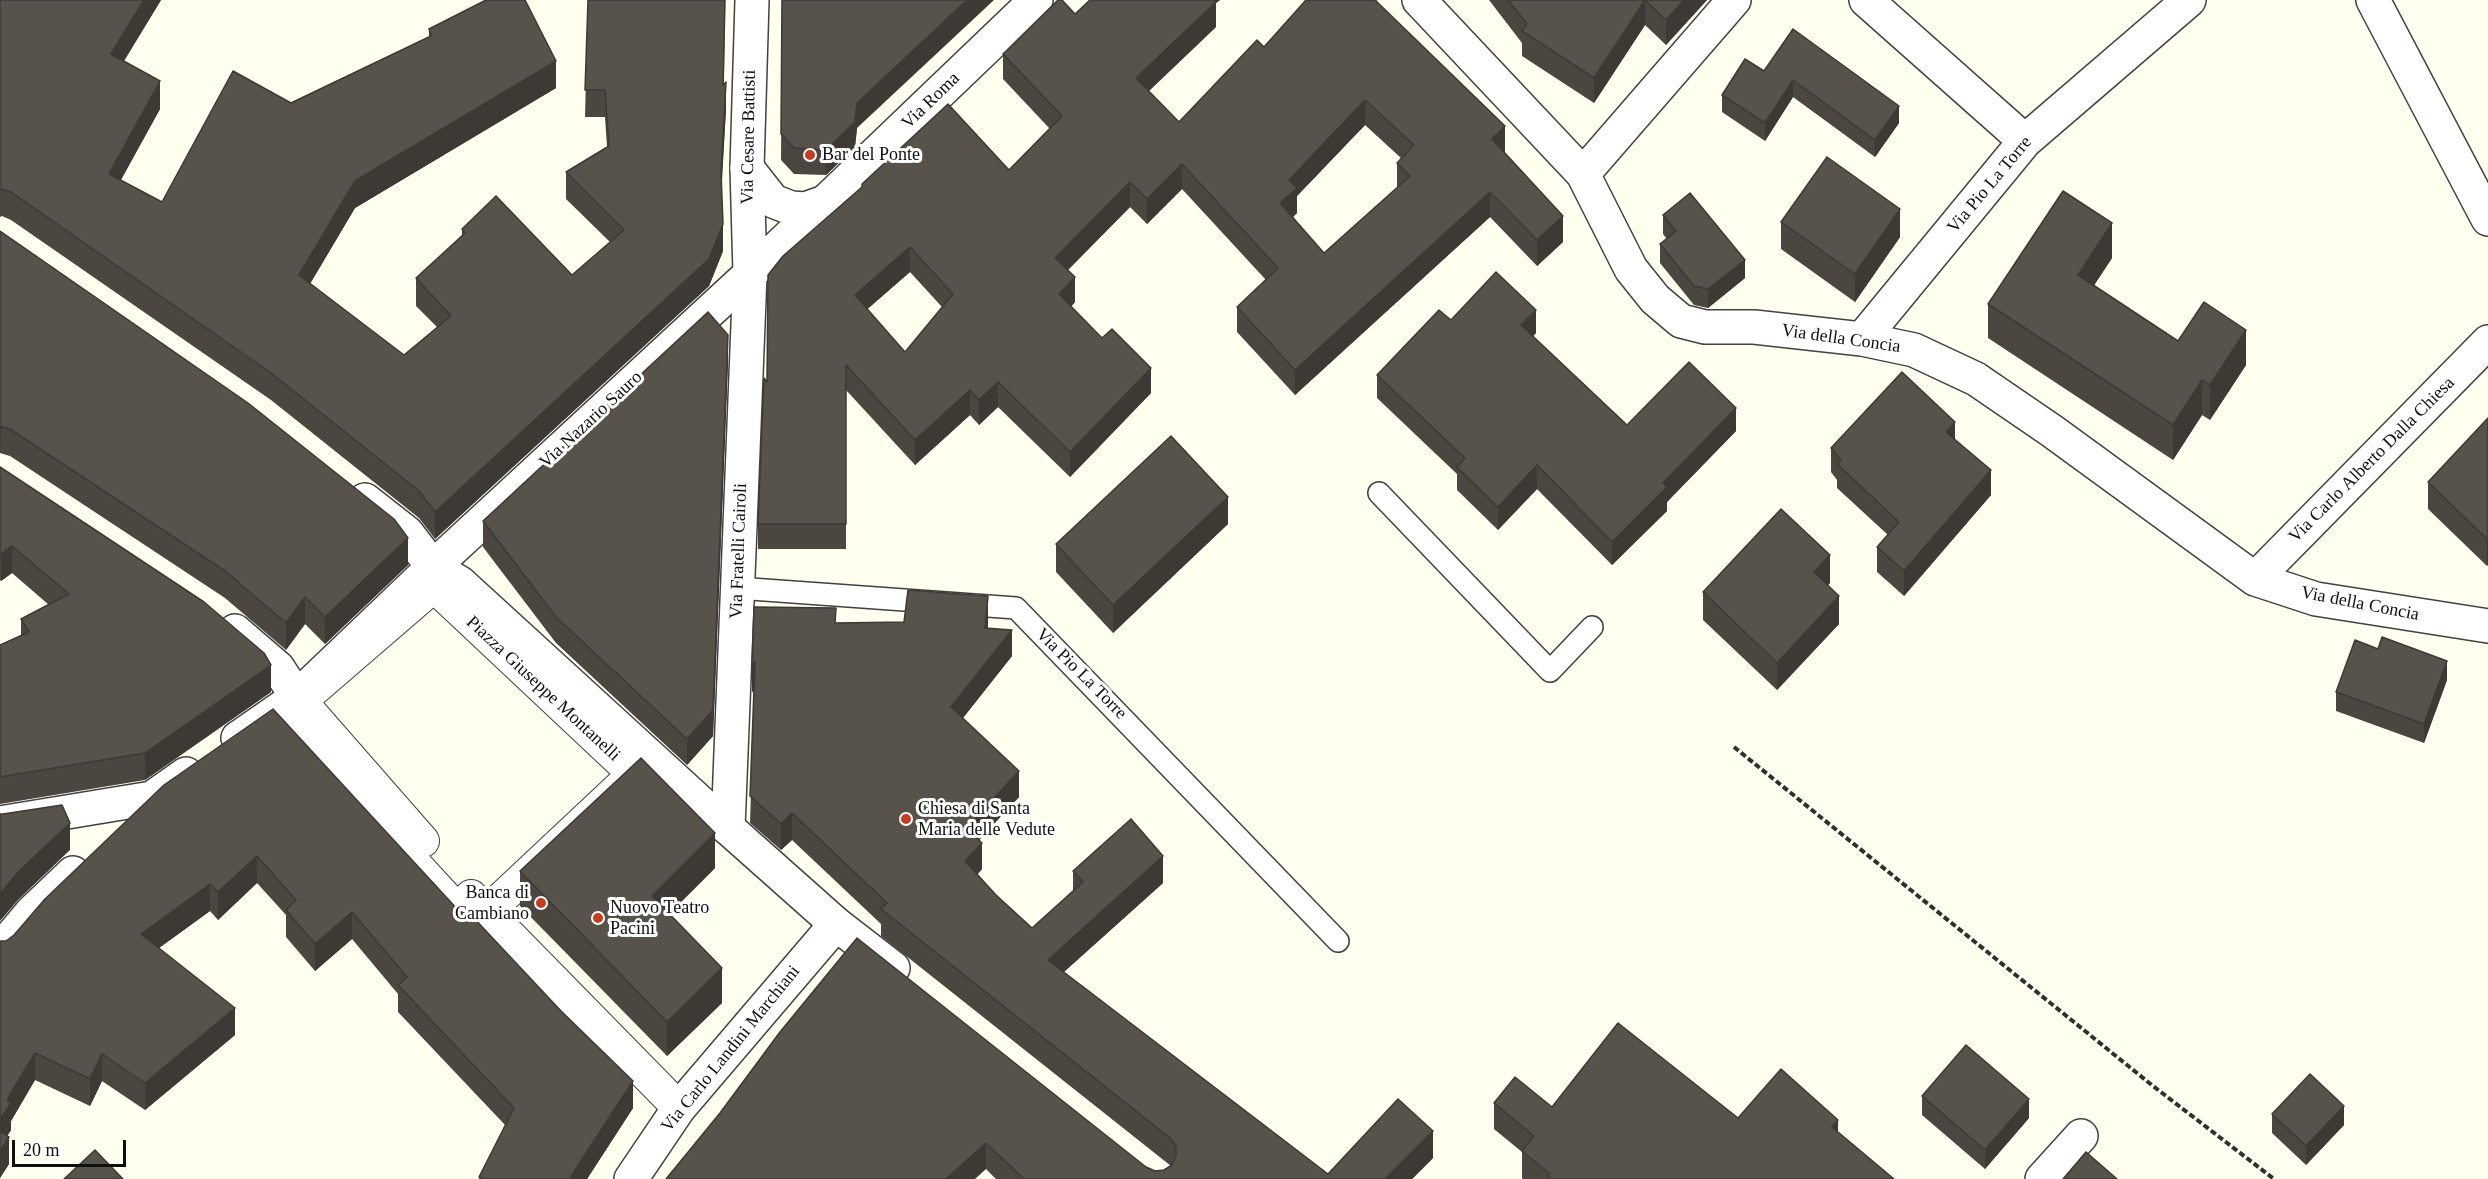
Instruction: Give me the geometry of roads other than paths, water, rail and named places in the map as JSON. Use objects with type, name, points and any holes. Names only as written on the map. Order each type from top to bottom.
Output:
[{"type":"street","name":"Via Cesare Battisti","points":[[750,274],[747,168],[752,0]]},
{"type":"street","name":"Via Roma","points":[[750,274],[1036,0]]},
{"type":"street","name":"Via della Concia","points":[[1419,0],[1583,174],[1631,269],[1655,299],[1681,321],[1705,327],[1754,327],[1862,339],[1914,350],[1976,379],[2052,431],[2255,579],[2316,599],[2488,626]]},
{"type":"street","points":[[1583,174],[1734,0]]},
{"type":"street","points":[[1866,0],[2025,141]]},
{"type":"street","name":"Via Pio La Torre","points":[[1862,339],[2025,141],[2189,0]]},
{"type":"street","points":[[2373,0],[2488,219]]},
{"type":"street","points":[[747,168],[773,201],[791,208],[805,209],[825,202]]},
{"type":"street","name":"Via Nazario Sauro","points":[[433,567],[750,274]]},
{"type":"street","name":"Via Fratelli Cairoli","points":[[728,828],[750,274]]},
{"type":"street","name":"Via Carlo Alberto Dalla Chiesa","points":[[2255,579],[2488,342]]},
{"type":"street","points":[[117,831],[152,798],[298,700],[433,567],[406,533],[342,482]]},
{"type":"street","name":"Piazza Giuseppe Montanelli","points":[[433,567],[460,583],[836,924],[919,989]]},
{"type":"street","name":"Piazza Giuseppe Montanelli","points":[[298,700],[434,586],[634,774],[486,913]]},
{"type":"street","points":[[215,614],[278,668],[298,700],[486,913],[679,1108]]},
{"type":"street","points":[[0,823],[152,798]]},
{"type":"street","points":[[0,950],[31,913],[92,855]]},
{"type":"street","name":"Via Carlo Landini Marchiani","points":[[632,1179],[679,1108],[836,924]]},
{"type":"street","points":[[2042,1179],[2081,1136]]},
{"type":"lane","points":[[1379,493],[1550,670],[1592,627]]},
{"type":"lane","name":"Via Pio La Torre","points":[[737,588],[1016,608],[1338,941]]},
{"type":"place","name":"Bar del Ponte","points":[[810,155]]},
{"type":"place","name":"Chiesa di Santa Maria delle Vedute","points":[[906,819]]},
{"type":"place","name":"Banca di Cambiano","points":[[541,903]]},
{"type":"place","name":"Nuovo Teatro Pacini","points":[[598,918]]}]
